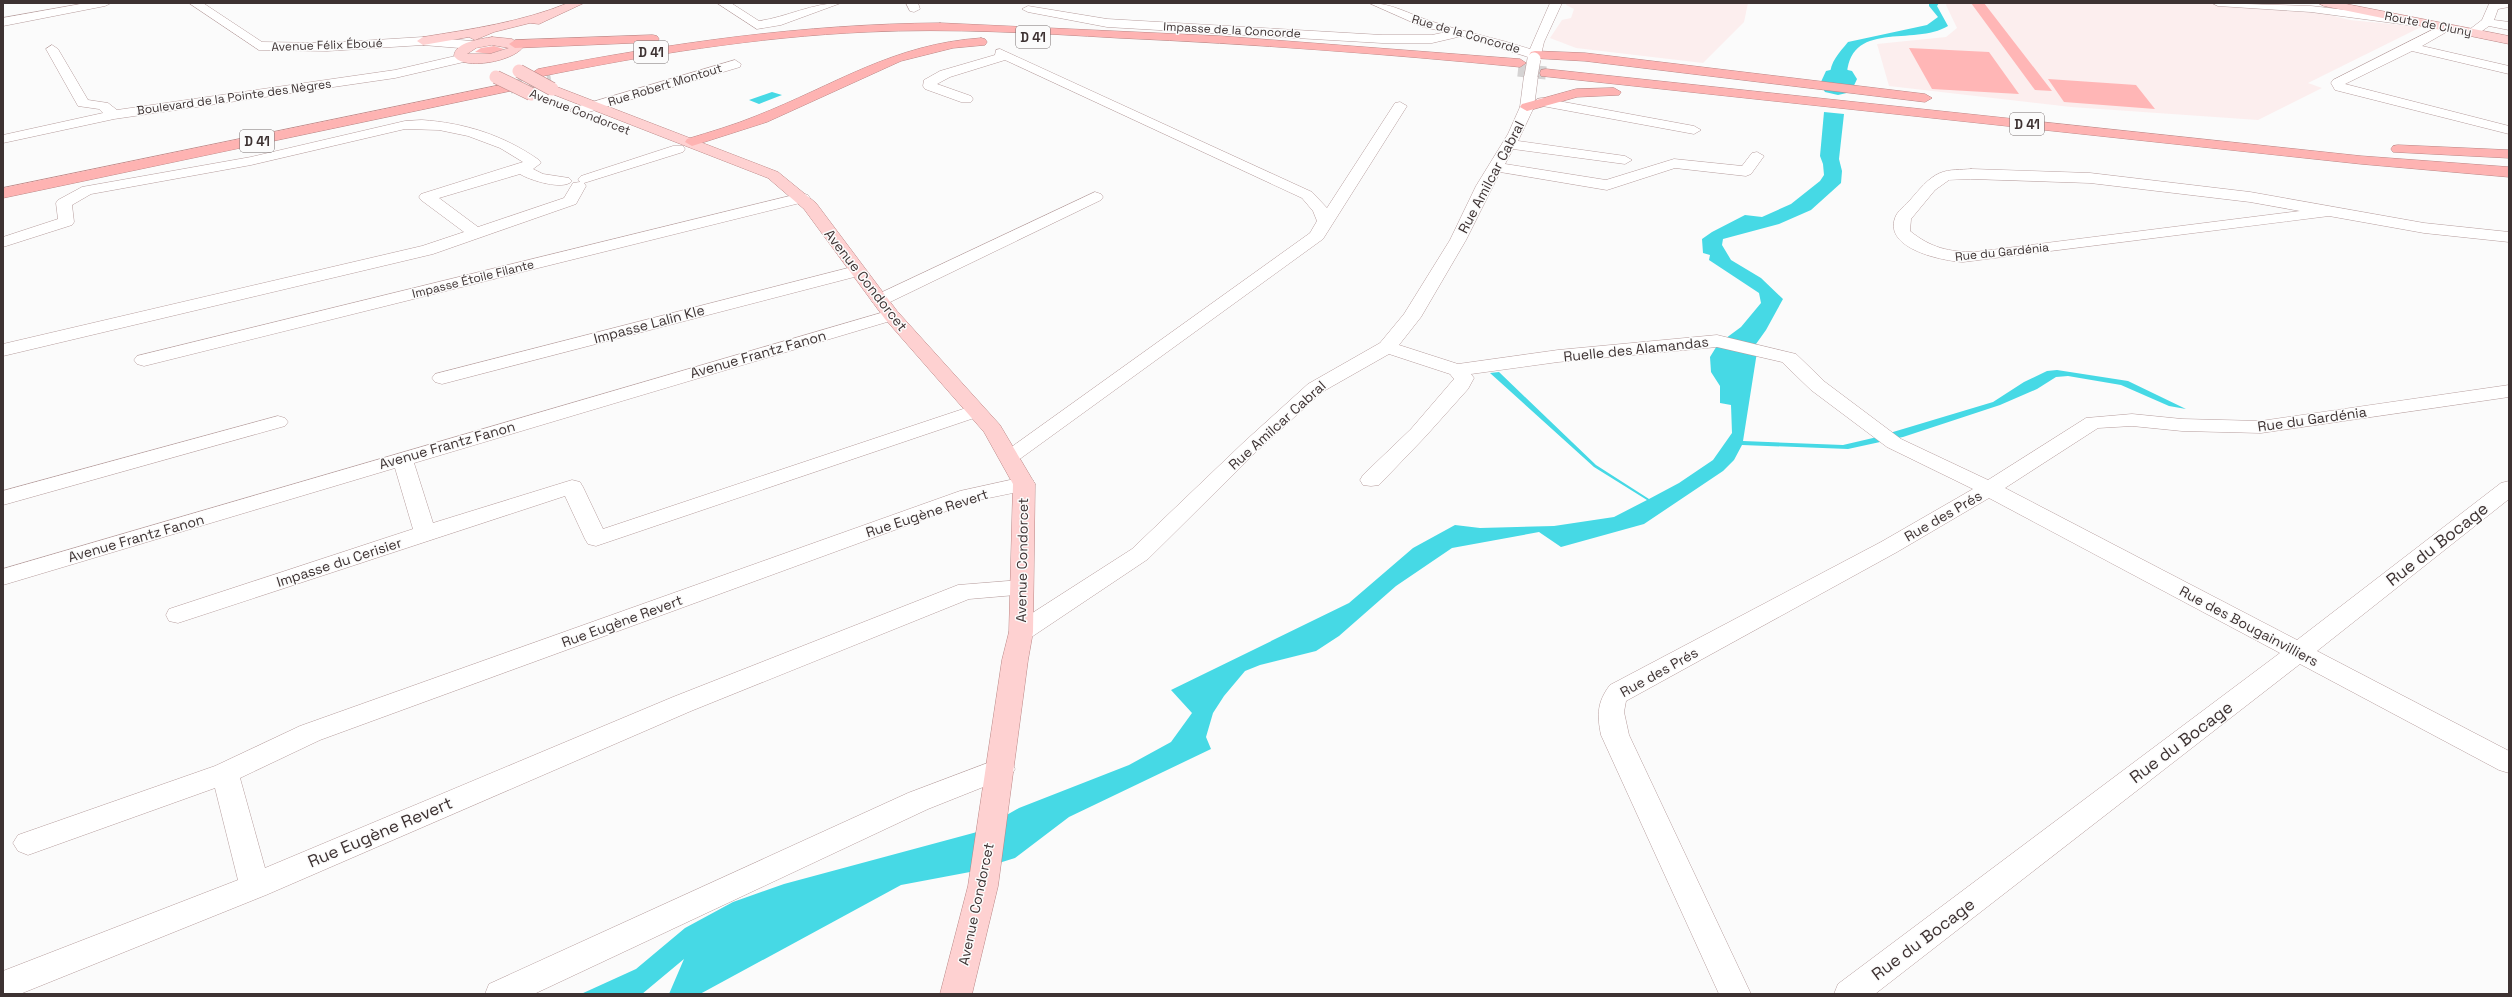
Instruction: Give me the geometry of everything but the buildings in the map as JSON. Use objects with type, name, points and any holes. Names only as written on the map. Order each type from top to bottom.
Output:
[{"type":"highway","points":[[514,46],[656,39],[870,24],[911,23],[988,28]]},
{"type":"highway","name":"D 41","points":[[538,73],[625,56],[765,37],[873,29],[988,28],[1290,43],[1530,68],[2118,134],[2369,160],[2509,172]]},
{"type":"highway","name":"D 41","points":[[551,84],[638,62],[773,42],[914,34],[1008,35],[1298,51],[1530,68],[2509,163]]},
{"type":"highway","points":[[1538,42],[1565,52],[1585,57],[1937,100]]},
{"type":"highway","points":[[710,149],[761,119],[846,80],[911,53],[944,44],[1005,50]]},
{"type":"highway","points":[[1530,68],[1585,57]]},
{"type":"highway","points":[[1325,59],[1530,68],[1619,92]]},
{"type":"highway","name":"D 41","points":[[3,183],[501,82]]},
{"type":"highway","name":"D 41","points":[[3,193],[501,82]]},
{"type":"highway","points":[[1534,105],[1576,93],[1619,92],[1728,99],[2118,134]]},
{"type":"highway","points":[[2007,109],[2075,120]]},
{"type":"highway","points":[[692,142],[761,119]]},
{"type":"highway","points":[[2178,131],[2361,146]]},
{"type":"highway","points":[[2160,138],[2325,162],[2509,181]]},
{"type":"highway","points":[[2385,148],[2509,154]]},
{"type":"main road","points":[[514,46],[513,36],[520,28],[578,3]]},
{"type":"main road","name":"Route de Cluny","points":[[2324,3],[2509,40]]},
{"type":"main road","points":[[423,41],[490,29],[548,15]]},
{"type":"main road","points":[[474,45],[469,41],[490,29]]},
{"type":"main road","points":[[501,41],[514,46],[496,57],[471,58],[460,53],[474,45],[501,41]]},
{"type":"main road","name":"Avenue Condorcet","points":[[514,46],[512,58],[519,71],[551,84],[595,106],[692,142],[773,175],[802,198],[885,308],[992,428],[1010,457],[1024,484],[1020,588],[1021,632],[1015,660],[1000,775],[983,886],[956,994]]},
{"type":"main road","name":"Avenue Condorcet","points":[[471,58],[501,82],[802,198]]},
{"type":"street","points":[[3,22],[105,3]]},
{"type":"street","name":"Avenue Félix Éboué","points":[[195,3],[259,46],[327,47],[423,41],[474,45]]},
{"type":"street","points":[[723,3],[757,25],[777,22],[835,3]]},
{"type":"street","name":"Impasse de la Concorde","points":[[1053,3],[1028,9],[1107,23],[1382,39],[1432,39],[1462,33]]},
{"type":"street","name":"Rue de la Concorde","points":[[1375,3],[1411,19],[1498,41],[1530,68]]},
{"type":"street","name":"Rue Amilcar Cabral","points":[[1021,632],[1140,554],[1251,446],[1315,388],[1387,347],[1412,317],[1458,240],[1509,144],[1534,105],[1530,68],[1538,42],[1556,3]]},
{"type":"street","points":[[2218,3],[2311,9],[2412,21]]},
{"type":"street","points":[[2471,33],[2486,22],[2493,6],[2509,4]]},
{"type":"street","points":[[2486,22],[2509,26]]},
{"type":"street","points":[[2444,28],[2411,47],[2338,83],[2340,87],[2509,130]]},
{"type":"street","points":[[2411,47],[2509,70]]},
{"type":"street","points":[[52,49],[83,103],[103,106],[114,115]]},
{"type":"street","points":[[966,99],[930,86],[929,83],[945,74],[1005,50],[1307,195],[1320,210],[1325,221]]},
{"type":"street","name":"Boulevard de la Pointe des Nègres","points":[[3,139],[114,115],[394,74],[471,58]]},
{"type":"street","name":"Rue Robert Montout","points":[[577,111],[735,64]]},
{"type":"street","points":[[1534,105],[1694,130]]},
{"type":"street","points":[[1010,457],[1317,236],[1325,221],[1348,193],[1362,165],[1400,106]]},
{"type":"street","points":[[3,242],[66,222],[64,203],[87,190],[251,161],[405,125],[440,125],[501,143],[534,163],[522,169],[427,197],[476,233]]},
{"type":"street","points":[[522,169],[530,175],[542,179],[576,182],[678,149],[692,142]]},
{"type":"street","points":[[1509,144],[1625,160]]},
{"type":"street","points":[[678,149],[710,149]]},
{"type":"street","points":[[1496,167],[1607,185],[1674,163],[1746,171],[1757,156]]},
{"type":"street","name":"Rue du Gardénia","points":[[2326,212],[1975,257],[1951,258],[1929,252],[1917,246],[1902,232],[1903,218],[1930,187],[1944,176],[1972,174],[2090,178],[2250,198],[2424,228],[2509,237]]},
{"type":"street","points":[[3,350],[427,250],[570,202],[576,182]]},
{"type":"street","name":"Impasse Étoile Filante","points":[[144,360],[802,198]]},
{"type":"street","name":"Avenue Frantz Fanon","points":[[3,577],[402,458],[885,308],[1095,198]]},
{"type":"street","name":"Impasse Lalin Kle","points":[[442,378],[856,271]]},
{"type":"street","name":"Ruelle des Alamandas","points":[[1387,347],[1457,370],[1558,356],[1717,340],[1762,350],[1789,358],[1818,386],[1886,438],[1989,489]]},
{"type":"street","points":[[1371,480],[1418,433],[1461,385],[1464,378],[1457,370]]},
{"type":"street","name":"Rue du Gardénia","points":[[1989,489],[2093,422],[2132,420],[2182,425],[2261,427],[2509,391]]},
{"type":"street","name":"Impasse du Cerisier","points":[[178,615],[425,533],[572,487],[596,539],[976,410]]},
{"type":"street","points":[[3,498],[278,422]]},
{"type":"street","points":[[402,458],[425,533]]},
{"type":"street","name":"Rue Eugène Revert","points":[[28,843],[225,773],[310,733],[968,496],[1024,484]]},
{"type":"street","name":"Rue du Bocage","points":[[1850,994],[2299,652],[2509,488]]},
{"type":"street","name":"Rue des Bougainvilliers","points":[[1989,489],[2509,763]]},
{"type":"street","name":"Rue des Prés","points":[[1735,994],[1615,735],[1610,711],[1613,699],[1620,692],[1889,547],[1989,489]]},
{"type":"street","name":"Rue Eugène Revert","points":[[8,984],[255,886],[682,704],[966,591],[1020,588]]},
{"type":"street","points":[[225,773],[255,886]]},
{"type":"street","points":[[501,994],[918,801],[1000,775]]},
{"type":"shaded area","points":[[1567,3],[1748,3],[1744,22],[1703,63],[1576,48],[1550,38],[1562,20],[1571,18],[1574,9],[1566,5]]},
{"type":"shaded area","points":[[1947,3],[2262,3],[2306,6],[2314,11],[2350,20],[2421,27],[2308,83],[2322,88],[2258,120],[2071,107],[1889,86],[1877,44],[1946,37],[1957,28],[1946,5]]},
{"type":"shaded area","points":[[1971,3],[1984,3],[2052,91],[2035,90]]},
{"type":"shaded area","points":[[494,46],[504,49],[490,54],[475,52],[481,48]]},
{"type":"shaded area","points":[[1909,48],[1989,52],[2019,94],[1932,89]]},
{"type":"shaded area","points":[[2048,79],[2136,85],[2155,109],[2064,102]]},
{"type":"water","points":[[1929,3],[1939,3],[1937,6],[1948,26],[1934,32],[1870,41],[1858,48],[1850,61],[1847,80],[1830,78],[1833,63],[1848,42],[1927,25],[1938,17],[1929,6]]},
{"type":"water","points":[[772,92],[782,95],[759,104],[749,100]]},
{"type":"water","points":[[1824,112],[1844,114],[1839,159],[1842,171],[1841,183],[1811,210],[1779,224],[1723,239],[1722,245],[1731,260],[1761,278],[1783,299],[1766,330],[1756,344],[1757,352],[1743,441],[1843,445],[1873,438],[1993,402],[2024,382],[2047,371],[2057,370],[2128,381],[2186,409],[2169,406],[2121,385],[2068,376],[2056,377],[2037,389],[2000,405],[1903,437],[1848,449],[1742,445],[1734,460],[1723,471],[1644,524],[1561,547],[1539,532],[1452,548],[1396,586],[1339,636],[1316,651],[1260,665],[1245,671],[1224,696],[1213,713],[1206,737],[1211,749],[1069,817],[1015,858],[970,872],[901,885],[700,994],[669,994],[684,959],[642,994],[581,994],[636,969],[685,928],[733,902],[784,884],[977,832],[1019,808],[1129,765],[1171,742],[1192,713],[1171,690],[1349,603],[1413,548],[1455,525],[1480,528],[1554,526],[1614,517],[1647,500],[1594,467],[1490,373],[1499,372],[1596,465],[1649,499],[1679,483],[1713,460],[1732,433],[1731,405],[1720,403],[1720,386],[1711,372],[1710,357],[1718,344],[1741,327],[1761,303],[1759,293],[1709,260],[1710,255],[1703,253],[1702,239],[1712,232],[1745,215],[1762,217],[1791,204],[1820,181],[1824,175],[1823,164],[1820,156]]},
{"type":"waterway","points":[[1838,84],[1839,79]]},
{"type":"tunnel","points":[[1518,70],[1546,73]]},
{"type":"tunnel","points":[[510,87],[551,79]]}]
